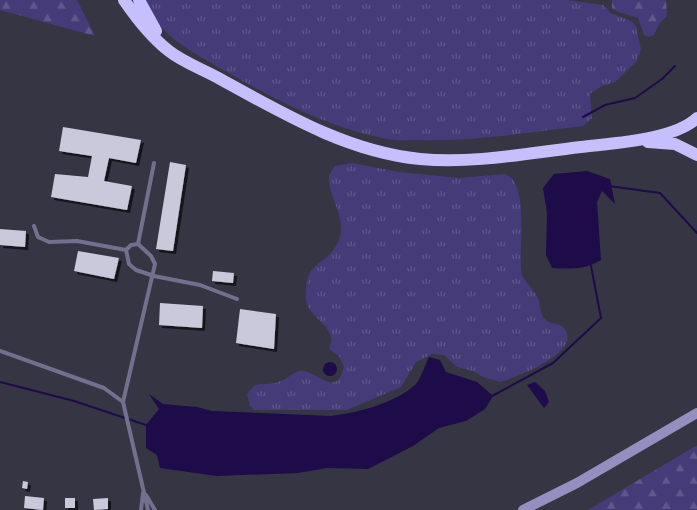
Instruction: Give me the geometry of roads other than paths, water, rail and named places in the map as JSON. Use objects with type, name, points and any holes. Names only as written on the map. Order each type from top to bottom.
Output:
[{"type":"highway","points":[[124,0],[143,25],[175,56],[196,65],[318,131],[378,152],[438,160],[483,159],[621,142],[666,133],[685,126],[697,118]]},
{"type":"highway","points":[[139,0],[155,31],[196,65]]},
{"type":"highway","points":[[621,142],[668,142],[684,147],[697,155]]},
{"type":"main road","points":[[522,510],[569,487],[697,413]]},
{"type":"lane","points":[[138,244],[154,163]]},
{"type":"lane","points":[[34,226],[38,237],[49,242],[77,241],[126,250]]},
{"type":"lane","points":[[126,250],[131,245],[138,244]]},
{"type":"lane","points":[[138,244],[151,256],[155,264],[154,276],[123,402],[148,510]]},
{"type":"lane","points":[[126,250],[130,264],[136,270],[154,276],[200,285],[237,299]]},
{"type":"lane","points":[[0,351],[104,388],[123,402]]},
{"type":"lane","points":[[141,510],[143,489]]},
{"type":"lane","points":[[143,489],[155,510]]},
{"type":"waterway","points":[[583,117],[605,105],[635,98],[662,79],[675,66]]},
{"type":"waterway","points":[[609,186],[660,193],[697,233]]},
{"type":"waterway","points":[[492,396],[553,363],[601,318],[591,266]]},
{"type":"waterway","points":[[0,382],[74,401],[146,425]]}]
